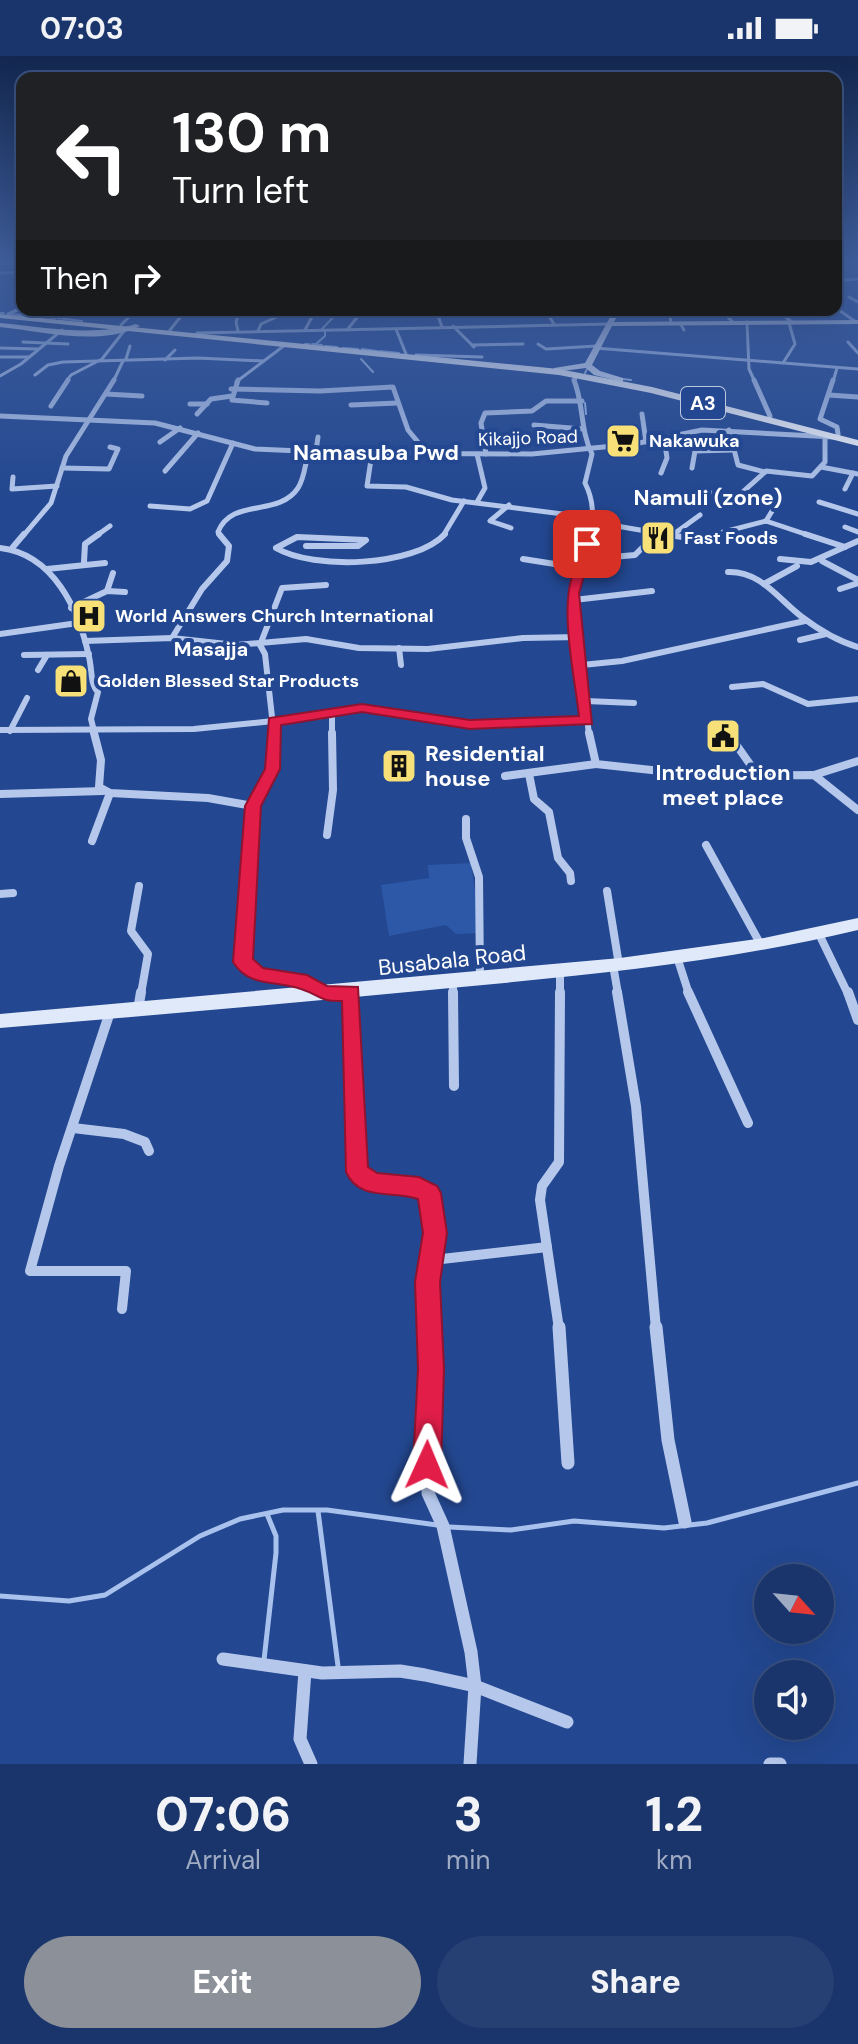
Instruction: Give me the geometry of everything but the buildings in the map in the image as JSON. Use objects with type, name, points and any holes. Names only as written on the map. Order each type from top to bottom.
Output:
[{"type":"main road","name":"A3","points":[[264,343],[576,375],[652,390],[829,437],[858,441]]},
{"type":"main road","name":"A3","points":[[293,343],[484,360],[620,380],[770,416],[829,437]]},
{"type":"street","points":[[0,376],[46,343]]},
{"type":"street","points":[[54,343],[68,344]]},
{"type":"street","points":[[51,406],[71,375],[99,361],[115,343]]},
{"type":"street","points":[[406,343],[415,355],[427,349]]},
{"type":"street","points":[[470,343],[484,360]]},
{"type":"street","points":[[588,365],[598,343]]},
{"type":"street","points":[[655,343],[656,353]]},
{"type":"street","points":[[748,343],[748,360],[756,390],[770,416]]},
{"type":"street","points":[[783,363],[795,343]]},
{"type":"street","points":[[849,343],[858,353]]},
{"type":"street","points":[[472,345],[523,344]]},
{"type":"street","points":[[538,344],[546,349],[595,347],[858,369]]},
{"type":"street","points":[[267,403],[232,400],[231,389],[241,375],[285,345]]},
{"type":"street","points":[[13,547],[51,503],[62,468],[106,394],[130,346]]},
{"type":"street","points":[[0,348],[38,349]]},
{"type":"street","points":[[165,360],[175,350]]},
{"type":"street","points":[[828,356],[830,367]]},
{"type":"street","points":[[0,357],[29,357]]},
{"type":"street","points":[[184,367],[186,359]]},
{"type":"street","points":[[216,367],[223,359]]},
{"type":"street","points":[[35,375],[48,365],[99,361],[264,361]]},
{"type":"street","points":[[557,370],[588,365]]},
{"type":"street","points":[[588,365],[597,373],[620,380]]},
{"type":"street","points":[[729,430],[739,466],[765,472],[812,476],[821,467],[829,437],[837,427],[820,419],[829,407],[829,395],[837,368]]},
{"type":"street","points":[[576,375],[574,379],[582,401],[583,429],[591,449],[585,483],[591,495],[594,520],[587,544],[590,559]]},
{"type":"street","points":[[231,389],[320,391],[391,387],[408,430],[427,453]]},
{"type":"street","points":[[106,394],[142,396]]},
{"type":"street","points":[[829,395],[858,397]]},
{"type":"street","points":[[197,414],[216,397],[232,396]]},
{"type":"street","points":[[486,454],[481,423],[485,413],[533,411],[546,401],[582,401]]},
{"type":"street","points":[[351,405],[397,403]]},
{"type":"street","points":[[190,404],[208,404]]},
{"type":"street","points":[[642,414],[646,442]]},
{"type":"street","name":"Kikajjo Road","points":[[0,416],[151,422],[255,449],[372,453],[486,454],[591,449],[646,442],[689,432],[729,430],[829,437]]},
{"type":"street","points":[[534,425],[583,429]]},
{"type":"street","points":[[160,442],[180,428]]},
{"type":"street","points":[[165,471],[198,433]]},
{"type":"street","points":[[172,638],[202,589],[227,561],[229,546],[218,532],[224,518],[241,510],[273,508],[291,497],[304,478],[318,437]]},
{"type":"street","points":[[661,473],[667,458],[664,438]]},
{"type":"street","points":[[150,506],[190,509],[207,501],[233,443]]},
{"type":"street","points":[[62,468],[109,469],[118,449],[110,447]]},
{"type":"street","points":[[692,468],[695,451],[733,450]]},
{"type":"street","points":[[372,453],[367,486],[406,487],[464,501],[510,505],[656,534],[699,539],[766,521],[845,547]]},
{"type":"street","points":[[477,454],[485,488],[477,502]]},
{"type":"street","points":[[821,467],[856,473],[845,489]]},
{"type":"street","points":[[700,491],[738,498],[765,472]]},
{"type":"street","points":[[13,477],[12,489],[57,486]]},
{"type":"street","points":[[306,546],[358,546],[366,540],[297,537],[276,548],[282,554],[301,558],[388,558],[417,554],[446,533],[464,501]]},
{"type":"street","points":[[819,502],[858,514]]},
{"type":"street","points":[[766,521],[777,503]]},
{"type":"street","points":[[510,505],[490,521],[511,528]]},
{"type":"street","points":[[671,536],[700,515]]},
{"type":"street","points":[[84,562],[85,544],[110,526]]},
{"type":"street","points":[[845,527],[858,532]]},
{"type":"street","points":[[596,764],[586,720],[574,600],[580,568],[590,559],[635,555],[656,534]]},
{"type":"street","points":[[764,584],[797,566],[822,561],[858,541]]},
{"type":"street","points":[[0,548],[13,547],[47,569],[78,623],[89,654],[93,687],[98,692],[91,719],[101,760],[99,787],[107,792]]},
{"type":"street","points":[[523,559],[580,568]]},
{"type":"street","points":[[780,559],[797,566]]},
{"type":"street","points":[[822,561],[858,581]]},
{"type":"street","points":[[47,569],[64,569],[84,562],[105,563]]},
{"type":"street","points":[[728,572],[742,572],[764,584],[805,621],[826,634],[858,647]]},
{"type":"street","points":[[107,591],[113,573]]},
{"type":"street","points":[[840,589],[858,581]]},
{"type":"street","points":[[324,994],[307,983],[258,975],[243,962],[253,806],[272,769],[274,721],[266,660],[260,645],[282,588],[326,585]]},
{"type":"street","points":[[71,608],[107,591],[125,592]]},
{"type":"street","points":[[574,600],[652,591]]},
{"type":"street","points":[[582,665],[625,664],[683,647],[739,638],[805,621]]},
{"type":"street","points":[[0,634],[78,623]]},
{"type":"street","points":[[800,640],[826,634]]},
{"type":"street","points":[[85,641],[172,638],[222,645],[260,645],[306,639],[359,648],[399,648],[580,637]]},
{"type":"street","points":[[399,648],[401,665]]},
{"type":"street","points":[[24,655],[89,654]]},
{"type":"street","points":[[38,670],[47,655]]},
{"type":"street","points":[[732,687],[763,684],[778,695],[819,707],[858,699]]},
{"type":"street","points":[[10,731],[27,698]]},
{"type":"street","points":[[586,701],[634,703]]},
{"type":"street","points":[[0,730],[194,729],[362,708],[442,722],[504,726],[586,720]]},
{"type":"street","points":[[327,835],[335,804],[330,735],[332,714]]},
{"type":"street","points":[[726,731],[759,777]]},
{"type":"street","points":[[505,776],[596,764],[694,775],[814,775],[858,761]]},
{"type":"street","points":[[529,774],[534,799],[549,812],[558,858],[570,873],[571,881]]},
{"type":"street","points":[[814,775],[858,810]]},
{"type":"street","points":[[0,794],[107,792],[208,798],[253,806]]},
{"type":"street","points":[[92,841],[107,792]]},
{"type":"street","points":[[466,819],[466,838],[479,877],[480,979]]},
{"type":"street","points":[[706,845],[761,945]]},
{"type":"street","points":[[138,1010],[148,954],[131,931],[139,886]]},
{"type":"street","points":[[607,891],[636,1106],[642,1209],[668,1440],[685,1522]]},
{"type":"street","points":[[0,894],[13,893]]},
{"type":"street","name":"Busabala Road","points":[[0,1021],[351,993],[616,965],[761,945],[858,924]]},
{"type":"street","points":[[819,934],[841,974],[858,1020]]},
{"type":"street","points":[[677,957],[706,1039],[748,1123]]},
{"type":"street","points":[[560,971],[559,1162],[540,1192],[557,1304],[568,1463]]},
{"type":"street","points":[[453,982],[454,1086]]},
{"type":"street","points":[[351,993],[355,1043],[354,1163],[362,1179],[419,1187],[429,1193],[435,1233],[427,1282],[431,1369],[428,1493],[443,1526],[453,1566],[475,1686],[470,1764]]},
{"type":"street","points":[[110,1012],[30,1271],[126,1271],[122,1309]]},
{"type":"street","points":[[73,1128],[124,1134],[145,1142],[149,1151]]},
{"type":"street","points":[[433,1260],[547,1247]]},
{"type":"street","points":[[223,1659],[305,1671],[400,1671],[475,1686],[567,1722]]},
{"type":"street","points":[[305,1671],[300,1739],[311,1764]]},
{"type":"street","points":[[770,1764],[780,1764]]},
{"type":"shaded area","points":[[471,863],[481,933],[456,934],[446,925],[389,936],[381,885],[429,878],[428,865]]},
{"type":"waterway","points":[[312,344],[322,345]]},
{"type":"waterway","points":[[325,346],[337,347]]},
{"type":"waterway","points":[[343,348],[358,349]]},
{"type":"waterway","points":[[362,349],[377,351]]},
{"type":"waterway","points":[[379,351],[399,353]]},
{"type":"waterway","points":[[361,359],[373,372]]},
{"type":"waterway","points":[[585,373],[587,369]]},
{"type":"waterway","points":[[623,379],[631,380]]},
{"type":"waterway","points":[[585,403],[586,414]]},
{"type":"waterway","points":[[449,1527],[511,1530],[574,1521],[664,1528],[707,1523],[858,1483]]},
{"type":"waterway","points":[[0,1596],[69,1601],[105,1595],[200,1536],[240,1519],[283,1510],[327,1510],[437,1525]]},
{"type":"waterway","points":[[318,1511],[338,1666]]},
{"type":"waterway","points":[[264,1660],[276,1553],[276,1536],[267,1514]]},
{"type":"place","name":"Nakawuka","points":[[623,441]]},
{"type":"place","name":"Fast Foods","points":[[658,538]]},
{"type":"place","name":"World Answers Church International","points":[[89,616]]},
{"type":"place","name":"Golden Blessed Star Products","points":[[71,681]]},
{"type":"place","name":"Introduction meet place","points":[[723,736]]},
{"type":"place","name":"Residential house","points":[[399,766]]},
{"type":"district","name":"Namasuba Pwd","points":[[376,452]]},
{"type":"district","name":"Namuli (zone)","points":[[708,497]]},
{"type":"district","name":"Masajja","points":[[211,649]]},
{"type":"route","points":[[427,1465],[431,1369],[427,1282],[435,1233],[429,1193],[419,1187],[372,1183],[362,1179],[357,1172],[354,1163],[355,1043],[351,993],[324,994],[301,981],[258,975],[243,962],[253,806],[262,794],[272,769],[274,721],[322,716],[354,708],[442,722],[504,726],[586,720],[586,695],[573,593],[580,568],[590,559],[586,553],[587,544]]}]
